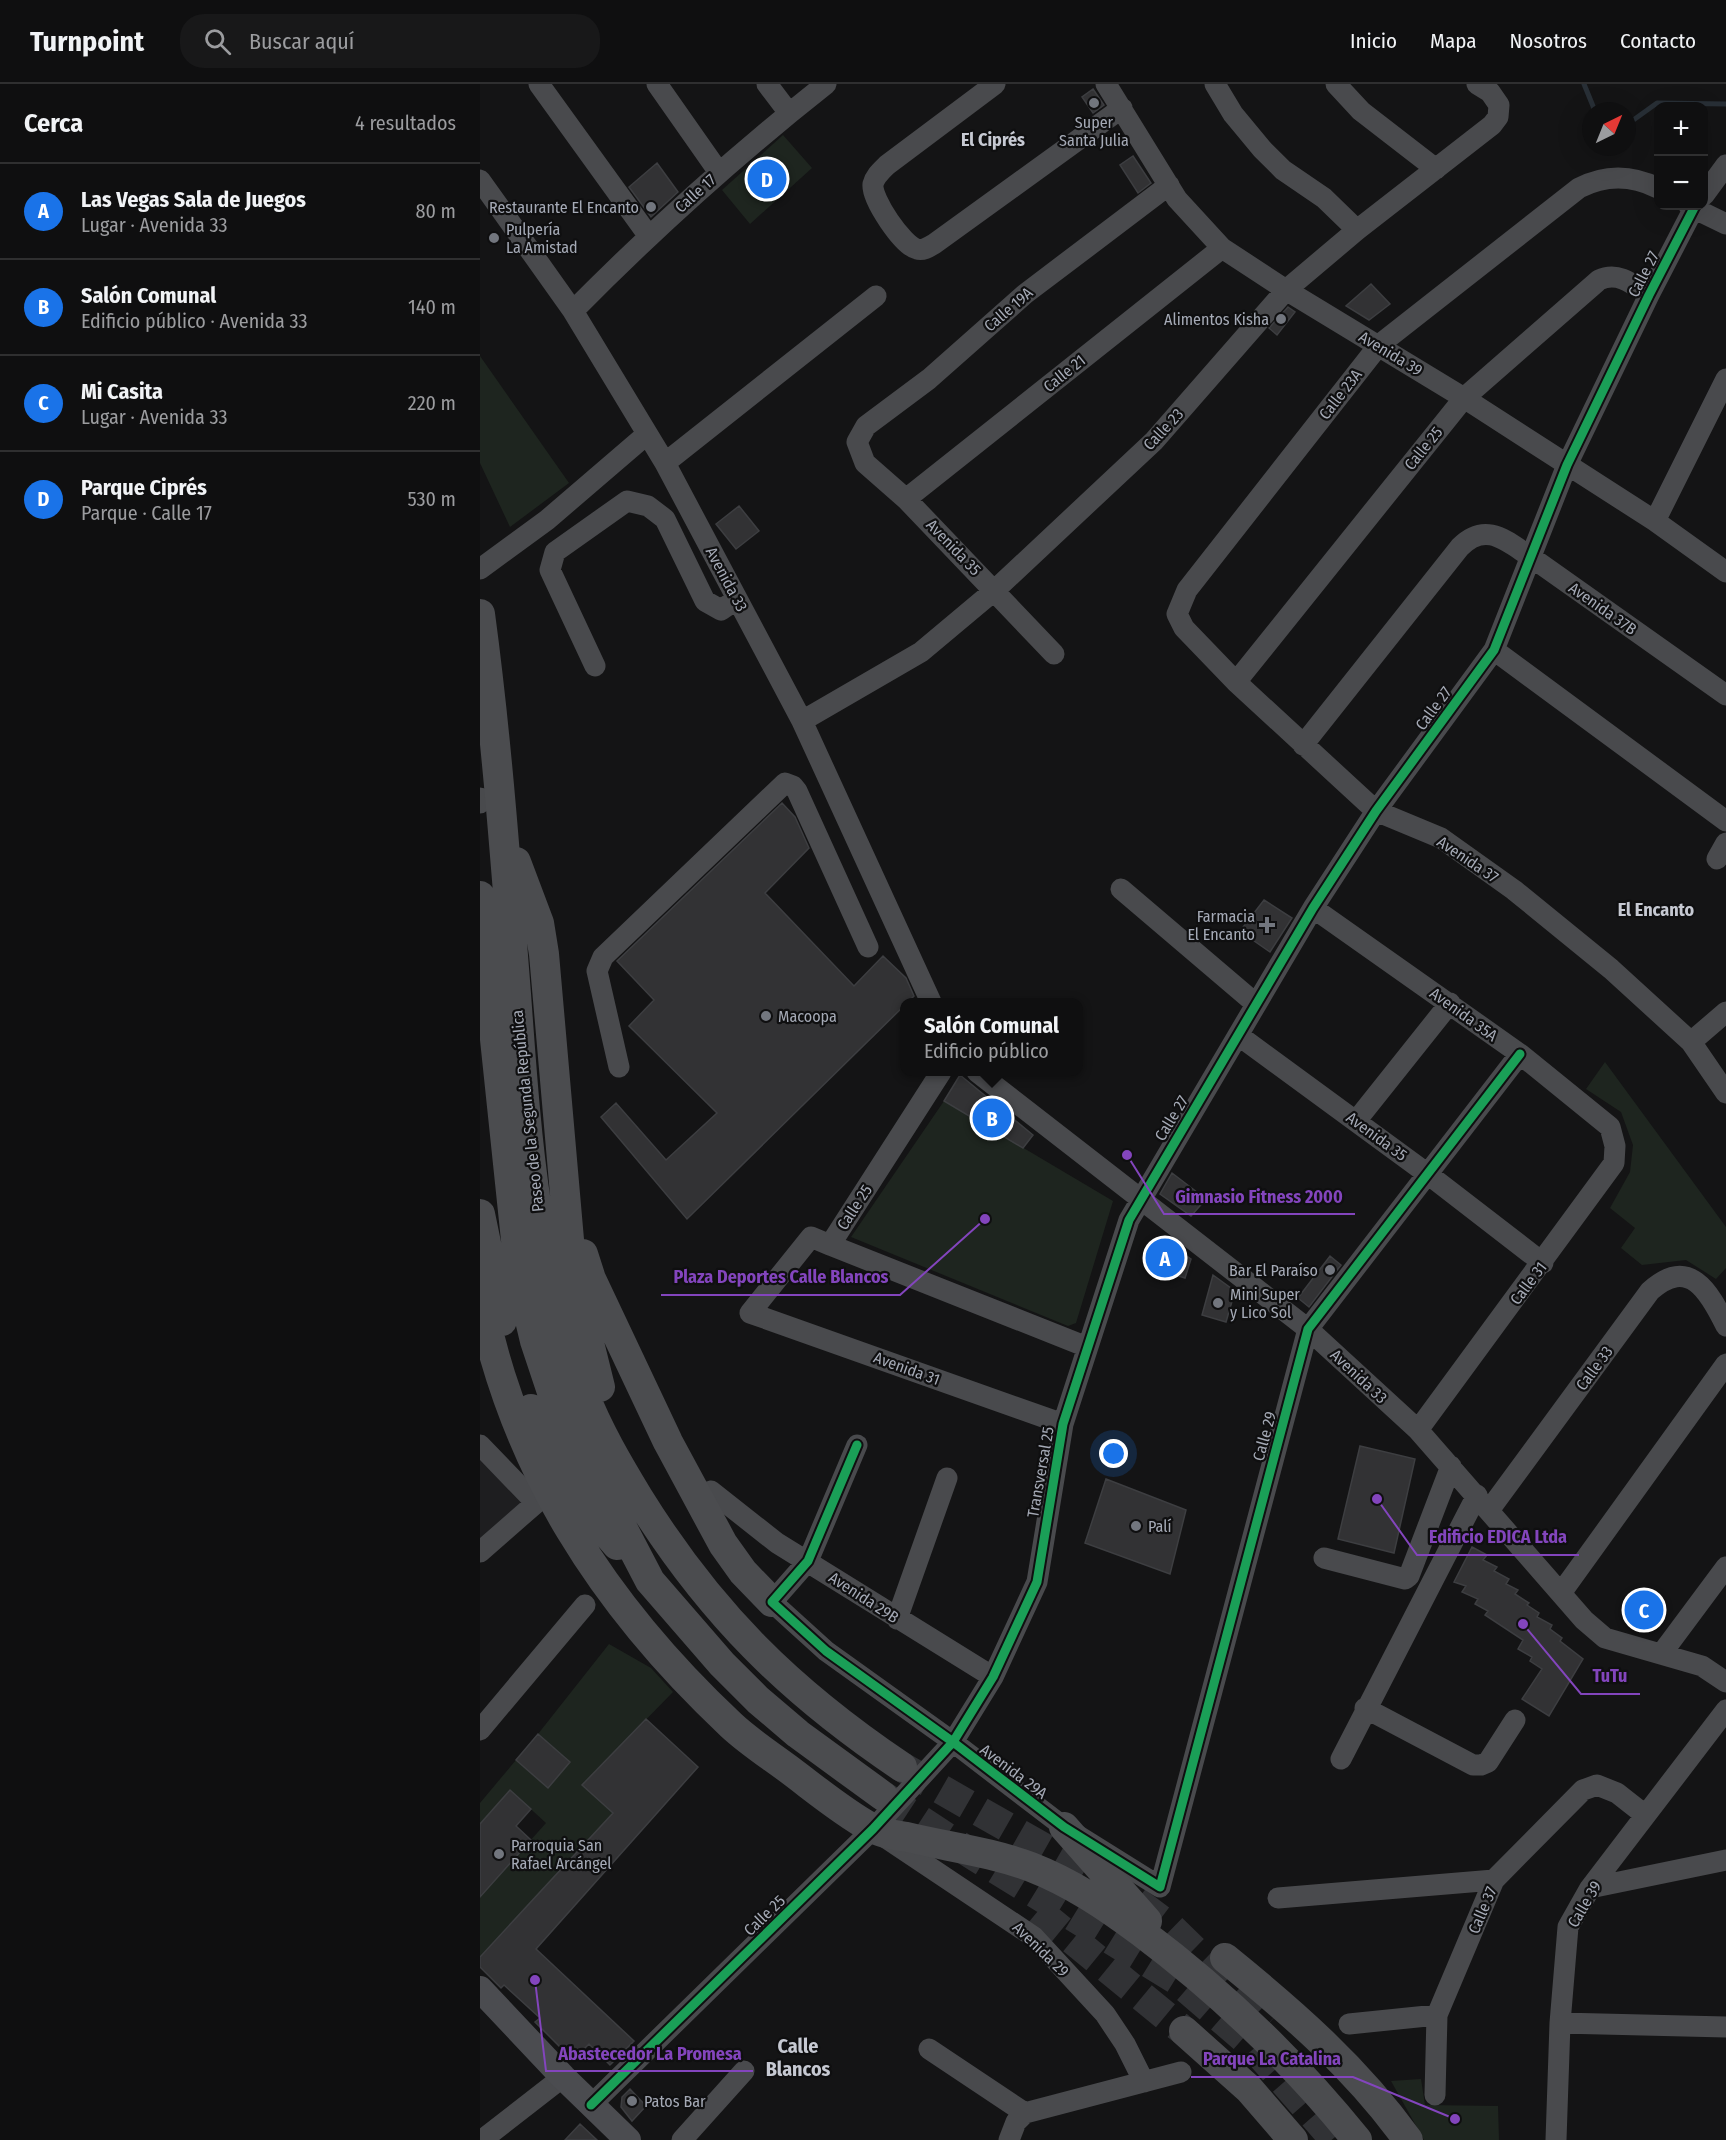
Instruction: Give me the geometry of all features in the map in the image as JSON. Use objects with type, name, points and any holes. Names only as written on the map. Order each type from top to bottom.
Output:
[{"type":"highway","name":"Paseo de la Segunda República","points":[[480,614],[494,720],[518,1166],[520,1278],[535,1341],[553,1395],[650,1581],[722,1664],[758,1700],[798,1734],[883,1796]]},
{"type":"highway","points":[[484,802],[539,923],[544,954],[572,1274],[600,1388],[646,1510]]},
{"type":"highway","name":"Paseo de la Segunda República","points":[[480,896],[518,1166],[541,1242],[565,1340],[585,1397],[608,1447],[646,1510],[688,1572],[746,1641],[819,1708],[902,1767]]},
{"type":"highway","points":[[561,1156],[580,1243],[591,1279],[663,1432],[723,1544],[743,1572],[772,1602]]},
{"type":"highway","points":[[480,1214],[504,1332],[520,1384],[537,1422],[566,1479],[596,1522],[650,1581]]},
{"type":"highway","points":[[480,1296],[517,1425],[546,1490],[600,1579],[660,1653],[733,1727],[873,1829],[943,1846],[1000,1855],[1050,1874],[1093,1897],[1184,1964]]},
{"type":"highway","points":[[1064,1827],[1184,1964],[1276,2049],[1326,2101],[1357,2140]]},
{"type":"highway","points":[[1225,1958],[1330,2048],[1371,2093],[1408,2140]]},
{"type":"highway","points":[[1184,2031],[1249,2089],[1293,2140]]},
{"type":"highway","points":[[1326,2101],[1343,2140]]},
{"type":"main road","points":[[480,1989],[563,2077],[628,2140]]},
{"type":"street","points":[[539,84],[648,235]]},
{"type":"street","points":[[657,84],[718,171]]},
{"type":"street","points":[[767,84],[789,113]]},
{"type":"street","name":"Calle 17","points":[[573,310],[648,235],[718,171],[826,84]]},
{"type":"street","points":[[994,84],[887,165],[873,184],[874,198],[880,207],[902,237],[918,250],[934,244],[1122,108]]},
{"type":"street","name":"Avenida 39","points":[[1106,84],[1192,218],[1222,248],[1286,290],[1464,398],[1655,521],[1726,572]]},
{"type":"street","points":[[1215,84],[1233,114],[1283,170],[1324,198],[1357,230]]},
{"type":"street","points":[[1336,84],[1361,111],[1436,169]]},
{"type":"street","name":"Calle 23","points":[[802,721],[921,652],[995,590],[1154,441],[1286,290],[1357,230],[1492,125],[1499,111],[1496,99],[1477,84]]},
{"type":"street","name":"Calle 27","points":[[1708,188],[1726,165]]},
{"type":"street","name":"Calle 23A","points":[[1177,614],[1187,590],[1379,345],[1588,183],[1607,178],[1628,178],[1654,186]]},
{"type":"street","name":"Avenida 33","points":[[480,180],[573,310],[664,463],[802,721],[929,998]]},
{"type":"street","name":"Calle 19A","points":[[857,442],[866,426],[929,379],[1025,294],[1169,185]]},
{"type":"street","name":"Calle 27","points":[[1140,1199],[1313,908],[1376,811],[1494,650],[1567,465],[1692,210]]},
{"type":"street","points":[[1704,210],[1726,224]]},
{"type":"street","name":"Calle 21","points":[[906,499],[1222,248]]},
{"type":"street","name":"Calle 25","points":[[1236,682],[1464,398],[1599,280],[1614,276],[1624,279],[1649,295]]},
{"type":"street","points":[[664,463],[876,296]]},
{"type":"street","points":[[1655,521],[1726,379]]},
{"type":"street","points":[[480,569],[547,520],[646,435]]},
{"type":"street","name":"Avenida 35","points":[[857,442],[865,464],[906,499],[1054,654]]},
{"type":"street","points":[[595,666],[550,570],[555,552],[627,501],[648,506],[665,519],[705,601],[721,610],[737,599]]},
{"type":"street","name":"Avenida 37B","points":[[1303,745],[1452,556],[1475,534],[1495,536],[1531,557],[1726,695]]},
{"type":"street","name":"Avenida 37","points":[[1177,614],[1184,628],[1236,682],[1376,811],[1441,838],[1514,890],[1611,969],[1691,1042],[1726,1093]]},
{"type":"street","points":[[1494,650],[1726,821]]},
{"type":"street","points":[[480,690],[484,802]]},
{"type":"street","points":[[619,1066],[597,971],[598,965],[603,957],[781,785],[789,784],[797,791],[868,947]]},
{"type":"street","points":[[846,895],[875,876]]},
{"type":"street","points":[[1121,889],[1256,1004]]},
{"type":"street","name":"Avenida 35A","points":[[1313,908],[1520,1054],[1610,1127]]},
{"type":"street","points":[[1356,1121],[1450,1003]]},
{"type":"street","points":[[1691,1042],[1726,1012]]},
{"type":"street","name":"Avenida 35","points":[[1238,1035],[1429,1174],[1543,1263]]},
{"type":"street","name":"Calle 29","points":[[1160,1887],[1308,1329],[1520,1054]]},
{"type":"street","name":"Calle 25","points":[[750,1312],[811,1237],[830,1245],[938,1076]]},
{"type":"street","name":"Avenida 33","points":[[983,1076],[1308,1329],[1418,1430],[1484,1502],[1561,1593],[1605,1638],[1702,1666],[1726,1682]]},
{"type":"street","name":"Calle 31","points":[[1418,1430],[1543,1263],[1614,1163],[1615,1146],[1610,1127]]},
{"type":"street","name":"Transversal 25","points":[[953,1742],[993,1677],[1037,1582],[1063,1424],[1129,1220],[1140,1199]]},
{"type":"street","points":[[830,1245],[1087,1347]]},
{"type":"street","name":"Calle 33","points":[[1341,1759],[1365,1708],[1484,1502],[1650,1291],[1664,1278],[1682,1276],[1701,1284],[1715,1303],[1726,1326]]},
{"type":"street","name":"Avenida 31","points":[[750,1312],[1063,1424]]},
{"type":"street","points":[[1561,1593],[1726,1364]]},
{"type":"street","points":[[480,1445],[536,1503],[480,1552]]},
{"type":"street","points":[[772,1602],[808,1561],[857,1445]]},
{"type":"street","points":[[1324,1558],[1405,1579],[1409,1576],[1451,1466]]},
{"type":"street","points":[[897,1619],[947,1478]]},
{"type":"street","name":"Avenida 29B","points":[[711,1491],[777,1544],[993,1677]]},
{"type":"street","points":[[1662,1653],[1726,1567]]},
{"type":"street","name":"Avenida 29A","points":[[772,1602],[826,1651],[953,1742],[1064,1827],[1160,1887]]},
{"type":"street","points":[[480,1730],[585,1605]]},
{"type":"street","points":[[1365,1708],[1473,1765],[1481,1766],[1488,1762],[1515,1719]]},
{"type":"street","name":"Calle 39","points":[[1556,2140],[1560,2023],[1568,1927],[1590,1888],[1726,1710]]},
{"type":"street","name":"Calle 25","points":[[591,2105],[873,1829],[953,1742]]},
{"type":"street","name":"Calle 37","points":[[1435,2095],[1437,2015],[1494,1880],[1583,1791],[1598,1785],[1617,1793],[1645,1815]]},
{"type":"street","name":"Avenida 29","points":[[873,1829],[1034,1937],[1105,2014],[1125,2044],[1144,2082]]},
{"type":"street","points":[[1590,1888],[1726,1860]]},
{"type":"street","points":[[1278,1898],[1494,1880]]},
{"type":"street","points":[[1349,2024],[1437,2015]]},
{"type":"street","points":[[1560,2023],[1726,2027]]},
{"type":"street","points":[[929,2049],[1025,2114]]},
{"type":"street","points":[[682,2140],[744,2072]]},
{"type":"street","points":[[1009,2140],[1016,2122],[1025,2114],[1181,2072]]},
{"type":"street","points":[[482,2140],[563,2077]]},
{"type":"shaded area","points":[[783,135],[812,168],[750,224],[722,190]]},
{"type":"shaded area","points":[[480,356],[569,483],[510,527],[480,463]]},
{"type":"shaded area","points":[[1605,1062],[1726,1227],[1726,1268],[1716,1279],[1686,1260],[1642,1265],[1621,1248],[1635,1228],[1610,1208],[1630,1172],[1633,1145],[1621,1112],[1586,1089]]},
{"type":"shaded area","points":[[944,1101],[1113,1201],[1076,1323],[1068,1326],[851,1237]]},
{"type":"shaded area","points":[[480,1456],[526,1504],[480,1544]]},
{"type":"shaded area","points":[[609,1644],[651,1668],[673,1692],[583,1784],[613,1813],[480,1957],[480,1885],[486,1890],[546,1823],[510,1790],[480,1824],[480,1803],[516,1760],[548,1788],[570,1762],[538,1734]]},
{"type":"shaded area","points":[[1421,2079],[1425,2105],[1498,2106],[1499,2140],[1424,2140],[1391,2081]]},
{"type":"building","name":"Super Santa Julia","points":[[1093,89],[1104,105],[1093,113],[1082,97]]},
{"type":"building","points":[[1133,156],[1151,183],[1138,193],[1120,165]]},
{"type":"building","points":[[657,163],[678,192],[651,217],[629,187]]},
{"type":"building","points":[[1371,284],[1390,304],[1369,320],[1346,306]]},
{"type":"building","name":"Alimentos Kisha","points":[[1288,307],[1295,312],[1277,335],[1269,328]]},
{"type":"building","points":[[739,506],[759,531],[736,549],[716,524]]},
{"type":"building","name":"Macoopa","points":[[782,803],[795,817],[809,848],[765,893],[854,986],[883,956],[906,978],[914,996],[900,998],[900,1010],[687,1219],[601,1117],[616,1103],[666,1160],[717,1113],[629,1026],[654,1000],[617,961]]},
{"type":"building","name":"Farmacia El Encanto","points":[[1264,900],[1292,918],[1270,952],[1240,931]]},
{"type":"building","points":[[961,1076],[1033,1135],[1023,1148],[944,1101]]},
{"type":"building","points":[[1172,1173],[1206,1199],[1191,1216],[1160,1194]]},
{"type":"building","points":[[1164,1240],[1191,1259],[1185,1278],[1156,1269]]},
{"type":"building","points":[[1330,1256],[1341,1265],[1309,1307],[1298,1298]]},
{"type":"building","name":"Mini Super y Lico Sol","points":[[1213,1275],[1235,1291],[1226,1322],[1202,1315]]},
{"type":"building","points":[[1360,1446],[1415,1459],[1394,1553],[1338,1539]]},
{"type":"building","name":"Palí","points":[[1106,1479],[1186,1510],[1170,1574],[1085,1543]]},
{"type":"building","points":[[1472,1547],[1487,1555],[1483,1560],[1497,1567],[1494,1571],[1509,1579],[1506,1584],[1518,1590],[1515,1594],[1529,1603],[1527,1605],[1539,1613],[1537,1617],[1552,1625],[1550,1629],[1562,1638],[1560,1641],[1583,1659],[1549,1716],[1522,1699],[1542,1669],[1530,1661],[1532,1657],[1518,1649],[1523,1640],[1485,1615],[1488,1611],[1475,1604],[1478,1599],[1462,1592],[1466,1586],[1454,1582]]},
{"type":"building","points":[[1639,1592],[1661,1609],[1650,1627],[1626,1610]]},
{"type":"building","points":[[646,1719],[698,1767],[536,1949],[634,2041],[610,2065],[589,2044],[573,2060],[535,2022],[540,2018],[504,1985],[501,1988],[480,1967],[480,1957],[613,1813],[582,1785]]},
{"type":"building","points":[[538,1734],[570,1762],[548,1788],[516,1760]]},
{"type":"building","name":"Parroquia San Rafael Arcángel","points":[[510,1790],[531,1809],[516,1826],[531,1840],[480,1897],[480,1824]]},
{"type":"building","name":"Patos Bar","points":[[630,2089],[646,2106],[632,2121],[621,2107],[622,2097]]},
{"type":"building","points":[[580,2124],[597,2140],[565,2140]]},
{"type":"waterway","points":[[1584,84],[1591,102]]},
{"type":"waterway","points":[[1636,118],[1657,103],[1726,104]]},
{"type":"tunnel","points":[[902,1767],[1133,1899],[1170,1927],[1269,2023]]},
{"type":"tunnel","points":[[883,1796],[970,1853],[1177,1980],[1253,2046],[1335,2140]]},
{"type":"tunnel","points":[[1038,1911],[1184,2031]]},
{"type":"cycle path","points":[[591,2105],[873,1829],[953,1742],[993,1677],[1037,1582],[1063,1424],[1129,1220],[1313,908],[1376,811],[1494,650],[1567,465],[1693,210]]},
{"type":"cycle path","points":[[857,1445],[808,1561],[772,1602],[826,1651],[953,1742],[1064,1827],[1160,1887],[1308,1329],[1520,1054]]},
{"type":"place","name":"Super Santa Julia","points":[[1094,103]]},
{"type":"place","name":"Parque Ciprés","points":[[767,179]]},
{"type":"place","name":"Restaurante El Encanto","points":[[651,207]]},
{"type":"place","name":"Pulpería La Amistad","points":[[494,238]]},
{"type":"place","name":"Alimentos Kisha","points":[[1281,319]]},
{"type":"place","name":"Farmacia El Encanto","points":[[1267,925]]},
{"type":"place","name":"Macoopa","points":[[766,1016]]},
{"type":"place","name":"Salón Comunal","points":[[992,1118]]},
{"type":"place","name":"Gimnasio Fitness 2000","points":[[1127,1155]]},
{"type":"place","name":"Plaza Deportes Calle Blancos","points":[[985,1219]]},
{"type":"place","name":"Las Vegas Sala de Juegos","points":[[1165,1258]]},
{"type":"place","name":"Bar El Paraíso","points":[[1330,1270]]},
{"type":"place","name":"Mini Super y Lico Sol","points":[[1218,1303]]},
{"type":"place","name":"Edificio EDICA Ltda","points":[[1377,1499]]},
{"type":"place","name":"Palí","points":[[1136,1526]]},
{"type":"place","name":"Mi Casita","points":[[1644,1610]]},
{"type":"place","name":"TuTu","points":[[1523,1624]]},
{"type":"place","name":"Parroquia San Rafael Arcángel","points":[[499,1854]]},
{"type":"place","name":"Abastecedor La Promesa","points":[[535,1980]]},
{"type":"place","name":"Patos Bar","points":[[632,2101]]},
{"type":"place","name":"Parque La Catalina","points":[[1455,2119]]},
{"type":"district","name":"El Ciprés","points":[[993,140]]},
{"type":"district","name":"El Encanto","points":[[1656,910]]},
{"type":"district","name":"Calle Blancos","points":[[798,2058]]}]
